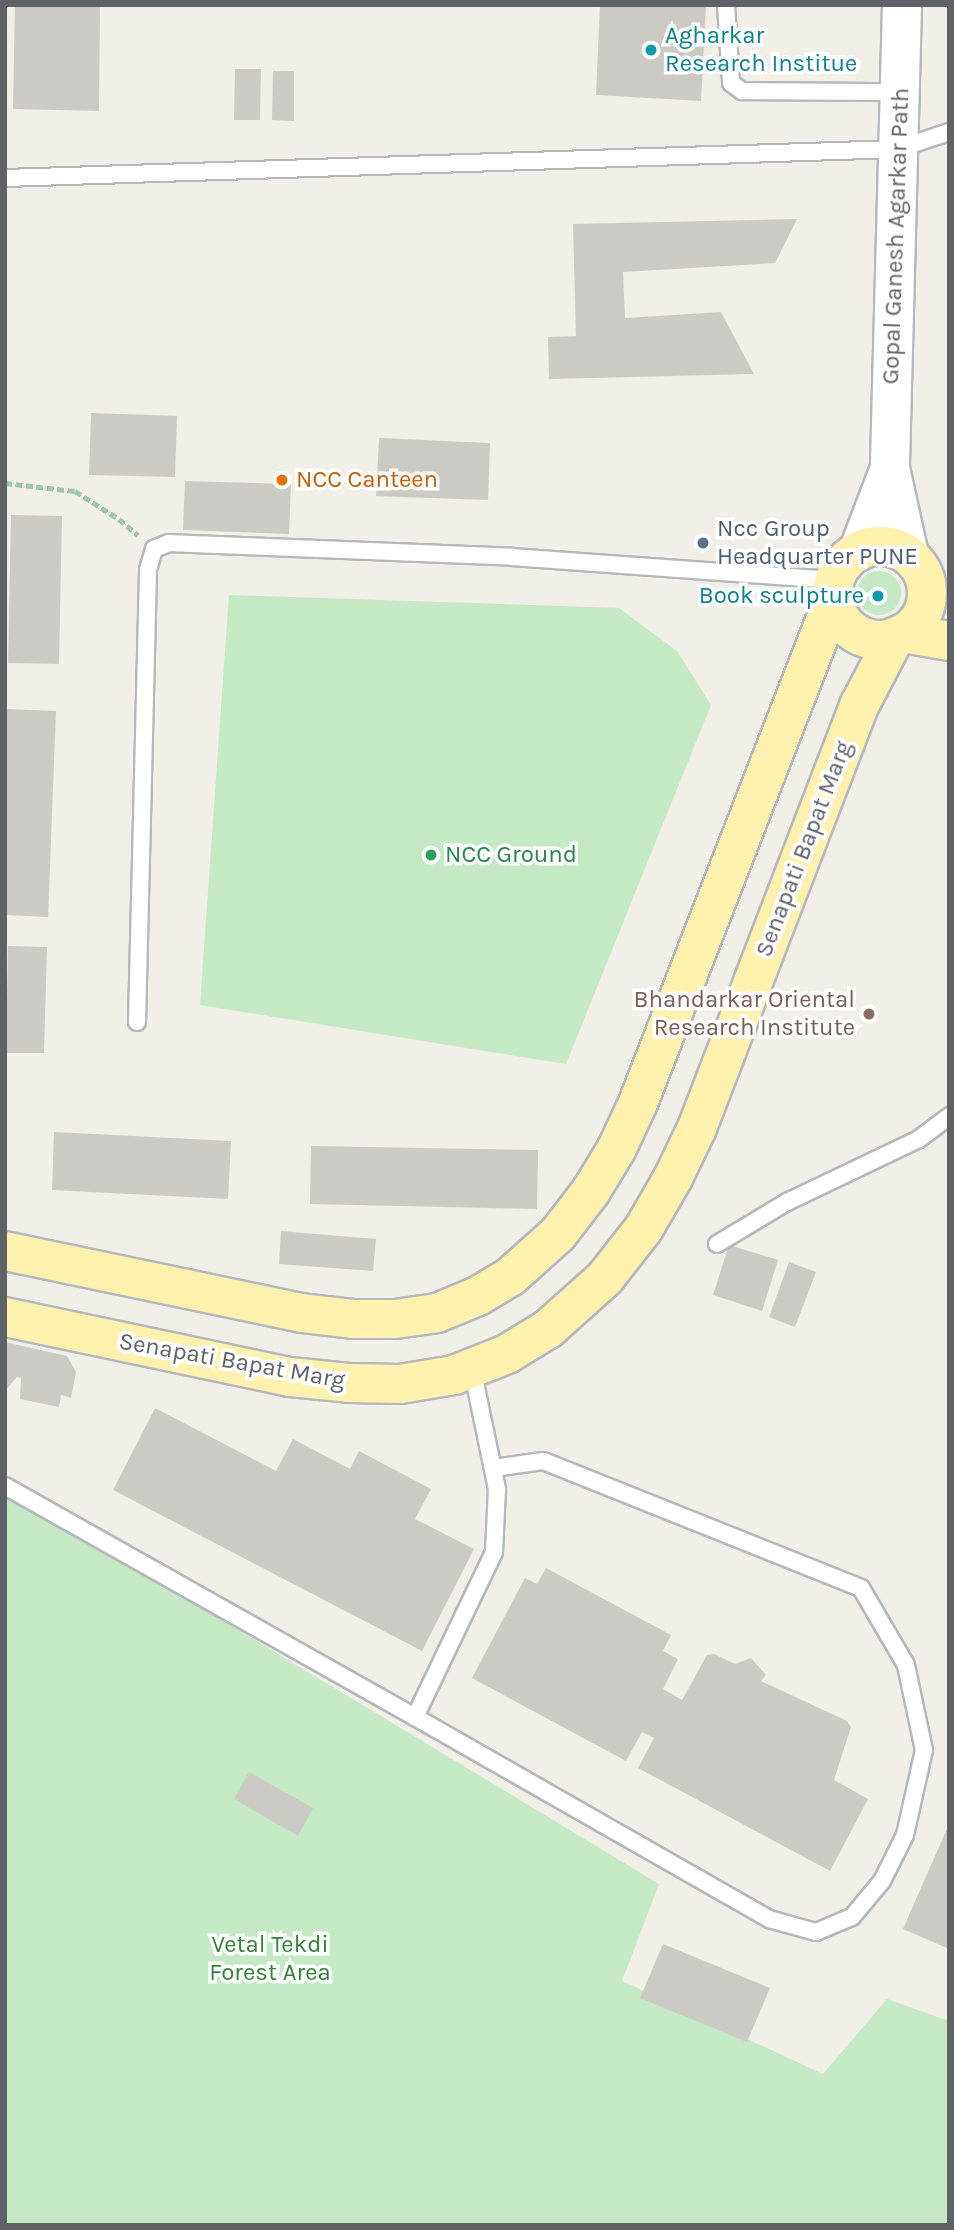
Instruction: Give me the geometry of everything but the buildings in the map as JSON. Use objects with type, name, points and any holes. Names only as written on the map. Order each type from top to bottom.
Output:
[{"type":"main road","points":[[5,1251],[301,1313],[353,1319],[395,1319],[437,1313],[478,1296],[510,1277],[558,1234],[591,1191],[617,1148],[638,1103],[842,577],[884,546],[928,573],[925,605],[917,622],[899,635]]},
{"type":"main road","points":[[842,577],[840,616],[852,630],[868,638],[899,635],[949,641]]},
{"type":"main road","name":"Senapati Bapat Marg","points":[[5,1317],[290,1377],[349,1384],[400,1384],[454,1375],[507,1354],[548,1329],[605,1278],[644,1228],[668,1188],[697,1128],[860,704],[899,635]]},
{"type":"street","name":"Gopal Ganesh Agarkar Path","points":[[902,5],[890,468],[928,573]]},
{"type":"street","name":"Gopal Ganesh Agarkar Path","points":[[842,577],[890,468]]},
{"type":"lane","points":[[726,5],[732,83],[742,92],[900,92]]},
{"type":"lane","points":[[5,178],[898,149],[949,132]]},
{"type":"lane","points":[[137,1022],[148,570],[155,549],[169,543],[512,557],[842,577]]},
{"type":"lane","points":[[717,1244],[787,1202],[919,1139],[949,1116]]},
{"type":"lane","points":[[415,1717],[494,1552],[497,1489],[471,1368]]},
{"type":"lane","points":[[5,1486],[769,1919],[816,1932],[852,1917],[882,1881],[905,1835],[924,1750],[906,1665],[861,1588],[543,1461],[493,1468]]},
{"type":"path","points":[[5,483],[75,491],[119,519],[155,549]]},
{"type":"green space","points":[[879,571],[894,578],[901,593],[894,608],[879,615],[864,608],[857,593],[864,578]]},
{"type":"green space","name":"NCC Ground","points":[[229,595],[619,608],[677,651],[711,705],[566,1064],[200,1005]]},
{"type":"green space","name":"Vetal Tekdi Forest Area","points":[[5,1489],[659,1884],[622,1981],[823,2074],[887,1999],[949,2021],[949,2225],[5,2225]]},
{"type":"place","name":"Agharkar Research Institue","points":[[651,50]]},
{"type":"place","name":"NCC Canteen","points":[[282,480]]},
{"type":"place","name":"Ncc Group Headquarter PUNE","points":[[703,543]]},
{"type":"place","name":"Book sculpture","points":[[878,596]]},
{"type":"place","name":"NCC Ground","points":[[431,855]]},
{"type":"place","name":"Bhandarkar Oriental Research Institute","points":[[869,1014]]}]
